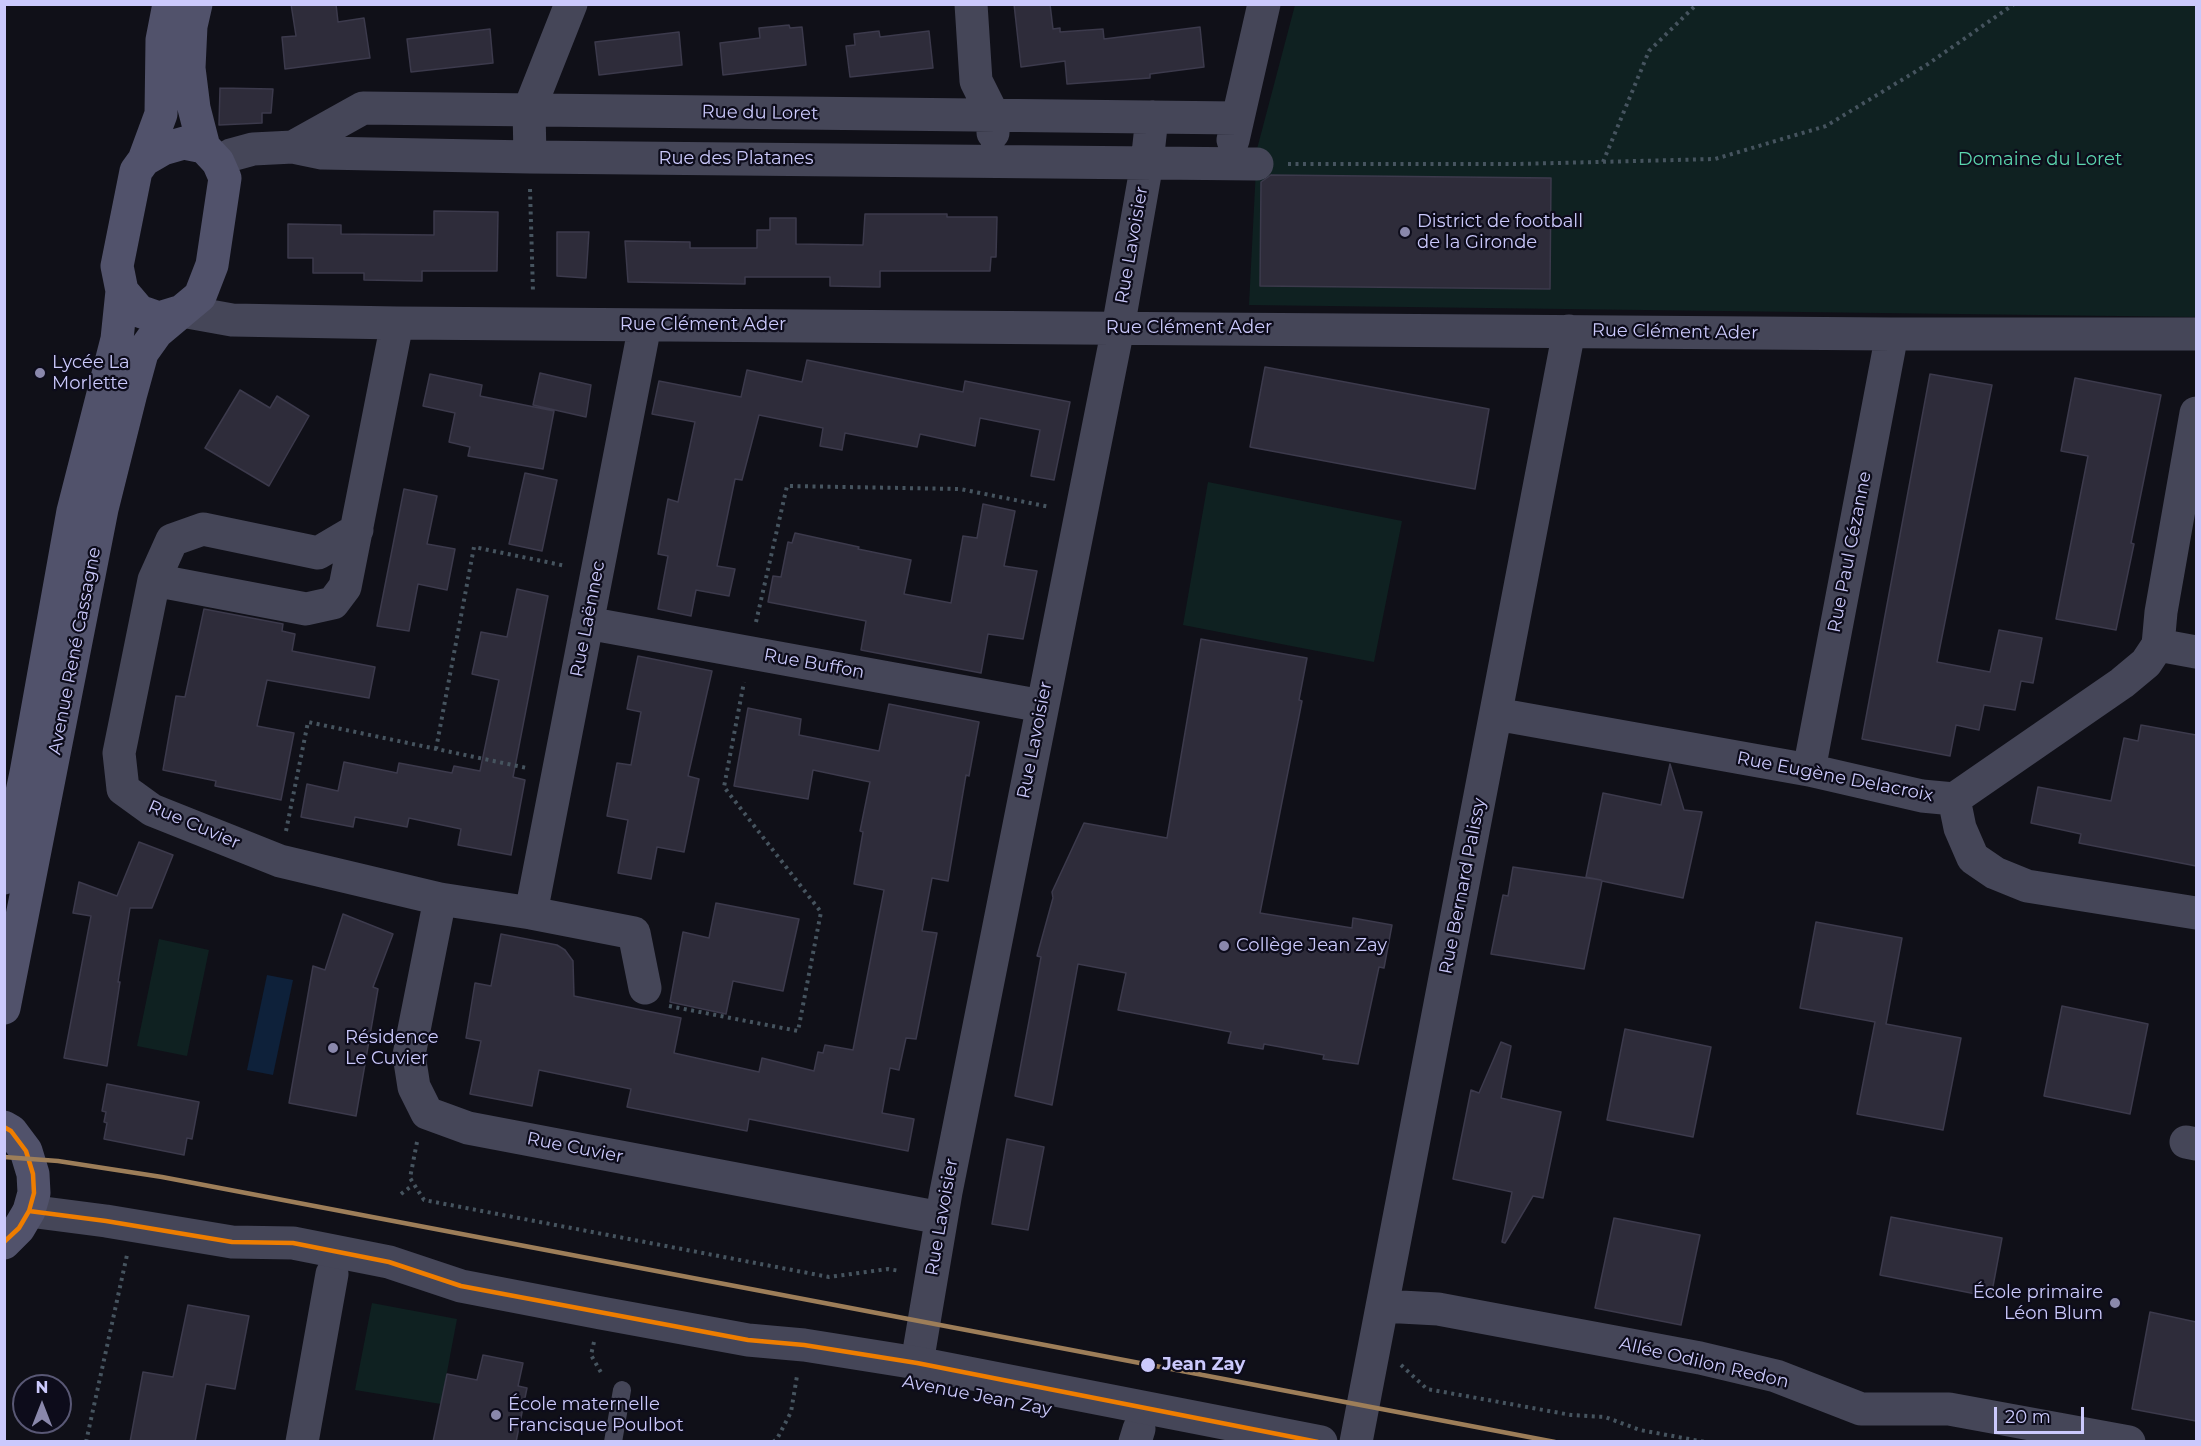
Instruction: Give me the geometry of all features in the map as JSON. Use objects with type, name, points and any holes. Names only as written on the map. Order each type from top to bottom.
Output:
[{"type":"main road","name":"Avenue René Cassagne","points":[[4,878],[73,511],[117,339],[122,291],[117,266],[136,171],[144,160],[161,114],[162,40],[169,4]]},
{"type":"main road","name":"Avenue René Cassagne","points":[[4,1008],[102,509],[142,354],[157,332],[200,296],[212,265],[225,178],[211,154],[194,108],[189,68],[191,27],[196,4]]},
{"type":"main road","points":[[144,160],[162,149],[184,143],[211,154]]},
{"type":"main road","points":[[122,291],[140,311],[159,318],[182,311]]},
{"type":"main road","points":[[4,1243],[19,1228],[29,1210],[34,1193],[33,1174],[26,1151],[7,1126]]},
{"type":"street","points":[[530,170],[529,110],[571,4]]},
{"type":"street","points":[[971,4],[976,81],[993,115],[992,161]]},
{"type":"street","points":[[1243,164],[1237,118],[1264,4]]},
{"type":"street","name":"Rue du Loret","points":[[293,147],[363,108],[1237,118]]},
{"type":"street","name":"Rue Lavoisier","points":[[917,1363],[941,1218],[1118,328],[1147,163],[1152,117]]},
{"type":"street","name":"Rue des Platanes","points":[[211,154],[231,155],[253,149],[293,147],[322,153],[530,170],[992,161],[1243,164]]},
{"type":"street","name":"Rue Clément Ader","points":[[182,311],[232,320],[397,323],[1892,334],[2196,334]]},
{"type":"street","points":[[154,580],[306,609],[333,603],[345,587],[397,323]]},
{"type":"street","name":"Rue Laënnec","points":[[531,913],[645,325]]},
{"type":"street","name":"Rue Bernard Palissy","points":[[1356,1442],[1569,331]]},
{"type":"street","name":"Rue Paul Cézanne","points":[[1809,770],[1892,334]]},
{"type":"street","points":[[1954,800],[2122,684],[2146,663],[2158,645],[2161,612],[2196,413]]},
{"type":"street","name":"Rue Cuvier","points":[[357,530],[318,553],[202,529],[172,540],[154,580],[119,753],[123,789],[152,810],[280,861],[440,900],[531,913],[634,933],[652,996]]},
{"type":"street","name":"Rue Buffon","points":[[587,623],[1042,706]]},
{"type":"street","points":[[2158,645],[2196,651]]},
{"type":"street","name":"Rue Eugène Delacroix","points":[[1496,714],[1809,770],[1922,796],[1954,800],[1960,828],[1973,858],[1995,873],[2027,886],[2196,913]]},
{"type":"street","points":[[427,1113],[414,1087],[409,1055],[440,900]]},
{"type":"street","name":"Rue Cuvier","points":[[427,1113],[468,1128],[941,1218]]},
{"type":"street","name":"Avenue Jean Zay","points":[[29,1210],[232,1242],[293,1243],[389,1262],[461,1286],[748,1340],[804,1345],[917,1363],[1321,1442]]},
{"type":"street","name":"Avenue Jean Zay","points":[[232,1242],[332,1274],[386,1283],[461,1286]]},
{"type":"street","points":[[302,1442],[332,1274]]},
{"type":"street","name":"Allée Odilon Redon","points":[[1382,1306],[1438,1309],[1700,1358],[1776,1376],[1861,1409],[1949,1409],[2129,1442]]},
{"type":"street","name":"Avenue Jean Zay","points":[[748,1340],[800,1361],[1137,1435],[1209,1442]]},
{"type":"lane","points":[[613,1442],[622,1390]]},
{"type":"path","points":[[1603,162],[1649,51],[1697,4]]},
{"type":"path","points":[[1243,164],[1518,164],[1715,159],[1826,126],[1928,64],[2014,4]]},
{"type":"path","points":[[530,170],[533,299]]},
{"type":"path","points":[[754,632],[787,486],[960,489],[1060,509]]},
{"type":"path","points":[[436,749],[474,547],[576,568]]},
{"type":"path","points":[[652,996],[798,1031],[821,912],[724,787],[744,681]]},
{"type":"path","points":[[286,833],[308,722],[538,770]]},
{"type":"path","points":[[427,1113],[418,1132],[410,1178],[424,1200],[829,1277],[888,1269],[932,1275]]},
{"type":"path","points":[[401,1194],[413,1185]]},
{"type":"path","points":[[86,1442],[134,1227]]},
{"type":"path","points":[[596,1335],[591,1355],[606,1382],[622,1390]]},
{"type":"path","points":[[1372,1356],[1400,1364],[1427,1389],[1571,1415],[1605,1417],[1640,1430],[1705,1442]]},
{"type":"path","points":[[773,1442],[777,1439],[791,1412],[798,1372]]},
{"type":"green space","name":"Domaine du Loret","points":[[1295,5],[2196,5],[2196,317],[1249,305],[1257,149]]},
{"type":"green space","points":[[1208,482],[1402,521],[1374,662],[1183,625]]},
{"type":"green space","points":[[159,939],[209,950],[187,1056],[137,1046]]},
{"type":"green space","points":[[372,1303],[457,1319],[441,1404],[355,1390]]},
{"type":"water","points":[[267,975],[293,980],[273,1075],[247,1070]]},
{"type":"building","points":[[291,4],[336,4],[338,22],[364,18],[370,58],[285,69],[282,37],[296,36]]},
{"type":"building","points":[[1014,4],[1050,4],[1053,29],[1060,28],[1060,32],[1103,29],[1104,39],[1200,27],[1204,67],[1150,74],[1150,78],[1067,84],[1065,61],[1021,67]]},
{"type":"building","points":[[789,25],[790,28],[802,27],[806,65],[723,75],[720,43],[760,38],[759,28]]},
{"type":"building","points":[[490,29],[493,63],[411,72],[407,39]]},
{"type":"building","points":[[879,31],[880,37],[929,31],[933,68],[850,77],[846,46],[855,45],[854,34]]},
{"type":"building","points":[[679,32],[682,65],[599,75],[595,42]]},
{"type":"building","points":[[220,88],[273,89],[271,113],[262,113],[262,123],[219,125]]},
{"type":"building","name":"District de football de la Gironde","points":[[1271,175],[1551,178],[1550,289],[1260,286],[1261,182]]},
{"type":"building","points":[[434,211],[498,212],[497,271],[422,271],[422,281],[364,280],[364,273],[313,273],[313,258],[288,258],[288,224],[341,225],[341,234],[434,235]]},
{"type":"building","points":[[865,214],[947,214],[947,217],[997,217],[996,257],[991,257],[990,271],[880,271],[880,287],[830,286],[830,277],[745,277],[745,284],[628,282],[625,241],[690,242],[690,248],[757,248],[757,230],[770,230],[770,218],[796,218],[796,244],[863,245]]},
{"type":"building","points":[[557,232],[589,232],[586,278],[557,276]]},
{"type":"building","points":[[807,360],[963,392],[965,381],[1070,402],[1054,480],[1031,476],[1040,430],[980,418],[975,446],[920,434],[917,447],[845,433],[842,450],[820,446],[823,428],[759,415],[742,480],[735,479],[717,566],[735,569],[729,596],[696,590],[691,616],[658,609],[668,556],[658,554],[668,499],[678,502],[695,422],[652,414],[659,381],[741,397],[747,370],[802,382]]},
{"type":"building","points":[[1265,367],[1489,409],[1475,489],[1250,447]]},
{"type":"building","points":[[540,373],[591,385],[586,417],[533,405]]},
{"type":"building","points":[[430,374],[482,385],[480,396],[554,411],[543,469],[468,456],[470,447],[449,442],[455,413],[423,406]]},
{"type":"building","points":[[1930,374],[1992,385],[1937,662],[1990,672],[1999,630],[2042,638],[2033,683],[2021,681],[2015,710],[1984,705],[1979,730],[1956,725],[1950,756],[1862,739]]},
{"type":"building","points":[[2075,378],[2161,395],[2116,630],[2056,619],[2088,456],[2061,451]]},
{"type":"building","points":[[240,390],[270,408],[277,396],[309,416],[269,486],[205,448]]},
{"type":"building","points":[[525,473],[557,480],[542,551],[509,544]]},
{"type":"building","points":[[404,489],[437,496],[427,544],[455,549],[447,590],[418,584],[409,631],[377,626]]},
{"type":"building","points":[[983,504],[1015,511],[1004,566],[1037,571],[1023,639],[988,634],[981,673],[861,650],[866,621],[768,602],[773,576],[781,577],[788,542],[792,543],[795,533],[911,560],[904,594],[951,603],[963,536],[977,538]]},
{"type":"building","points":[[517,589],[548,596],[513,777],[525,780],[511,855],[458,845],[461,829],[409,818],[407,827],[355,817],[353,827],[301,817],[307,784],[338,791],[344,762],[397,773],[399,763],[452,773],[454,766],[480,771],[499,680],[472,674],[481,632],[507,637]]},
{"type":"building","points":[[204,609],[283,624],[282,631],[295,634],[292,651],[375,667],[369,698],[267,680],[257,726],[294,733],[281,800],[215,786],[216,781],[163,770],[176,696],[185,697]]},
{"type":"building","points":[[1201,639],[1307,658],[1299,700],[1302,701],[1260,913],[1352,928],[1353,918],[1392,925],[1384,968],[1379,967],[1358,1064],[1323,1059],[1324,1055],[1264,1044],[1263,1049],[1228,1043],[1231,1032],[1118,1010],[1126,973],[1078,964],[1052,1105],[1015,1096],[1041,957],[1037,956],[1053,898],[1052,892],[1084,823],[1167,838]]},
{"type":"building","points":[[638,656],[712,671],[688,776],[699,779],[684,852],[657,847],[651,879],[618,873],[628,820],[607,816],[617,763],[631,765],[641,712],[627,709]]},
{"type":"building","points":[[889,704],[979,722],[969,776],[966,775],[948,881],[932,878],[922,931],[937,933],[916,1039],[906,1038],[899,1070],[890,1068],[882,1113],[914,1119],[908,1151],[749,1119],[747,1131],[627,1107],[631,1089],[539,1070],[532,1106],[470,1094],[481,1041],[466,1038],[475,983],[491,986],[501,934],[557,945],[565,950],[573,961],[574,996],[681,1018],[674,1053],[759,1072],[762,1058],[814,1071],[818,1052],[823,1053],[825,1045],[853,1050],[884,890],[854,884],[863,832],[860,831],[870,782],[813,770],[808,799],[734,786],[748,708],[801,719],[799,735],[879,751]]},
{"type":"building","points":[[2141,725],[2196,735],[2196,866],[2079,843],[2081,834],[2031,823],[2038,787],[2111,801],[2124,738],[2138,741]]},
{"type":"building","points":[[1670,764],[1684,810],[1702,812],[1683,898],[1602,881],[1584,969],[1491,954],[1503,895],[1508,896],[1513,867],[1601,880],[1586,877],[1603,793],[1661,805]]},
{"type":"building","points":[[139,842],[173,855],[152,908],[130,908],[107,1066],[64,1058],[91,916],[73,913],[79,882],[117,896]]},
{"type":"building","points":[[716,903],[799,919],[783,991],[733,981],[726,1014],[670,1002],[683,932],[709,938]]},
{"type":"building","name":"Résidence Le Cuvier","points":[[343,914],[393,934],[373,987],[378,989],[356,1116],[289,1103],[313,966],[325,970]]},
{"type":"building","points":[[1816,922],[1902,938],[1886,1024],[1961,1038],[1943,1130],[1857,1114],[1875,1022],[1800,1008]]},
{"type":"building","points":[[2062,1006],[2148,1024],[2130,1114],[2044,1096]]},
{"type":"building","points":[[1625,1029],[1711,1047],[1693,1137],[1607,1120]]},
{"type":"building","points":[[1501,1042],[1511,1046],[1501,1098],[1561,1112],[1543,1198],[1533,1196],[1505,1243],[1502,1242],[1512,1192],[1453,1179],[1471,1090],[1479,1093]]},
{"type":"building","points":[[107,1084],[199,1102],[192,1139],[187,1138],[184,1155],[104,1139],[107,1123],[104,1122],[106,1112],[102,1111]]},
{"type":"building","points":[[1007,1139],[1044,1147],[1028,1230],[992,1224]]},
{"type":"building","points":[[1891,1217],[2002,1238],[1991,1297],[1880,1275]]},
{"type":"building","points":[[1614,1218],[1700,1235],[1681,1325],[1595,1308]]},
{"type":"building","points":[[188,1305],[249,1316],[235,1389],[206,1384],[195,1442],[130,1442],[143,1372],[173,1377]]},
{"type":"building","points":[[2150,1312],[2196,1322],[2196,1421],[2132,1409]]},
{"type":"building","name":"École maternelle Francisque Poulbot","points":[[483,1355],[523,1363],[518,1386],[527,1388],[516,1442],[433,1442],[447,1374],[477,1380]]},
{"type":"transit line","points":[[4,1127],[11,1131],[26,1151],[33,1174],[34,1193],[29,1211],[19,1228],[4,1242]]},
{"type":"transit line","points":[[4,1157],[58,1161],[162,1177],[1555,1442]]},
{"type":"transit line","points":[[29,1211],[232,1242],[293,1243],[389,1262],[461,1286],[748,1340],[804,1345],[917,1363],[1318,1442]]},
{"type":"place","name":"District de football de la Gironde","points":[[1405,232]]},
{"type":"place","name":"Lycée La Morlette","points":[[40,373]]},
{"type":"place","name":"Collège Jean Zay","points":[[1224,946]]},
{"type":"place","name":"Résidence Le Cuvier","points":[[333,1048]]},
{"type":"place","name":"École primaire Léon Blum","points":[[2115,1303]]},
{"type":"place","name":"Jean Zay","points":[[1148,1365]]},
{"type":"place","name":"École maternelle Francisque Poulbot","points":[[496,1415]]}]
